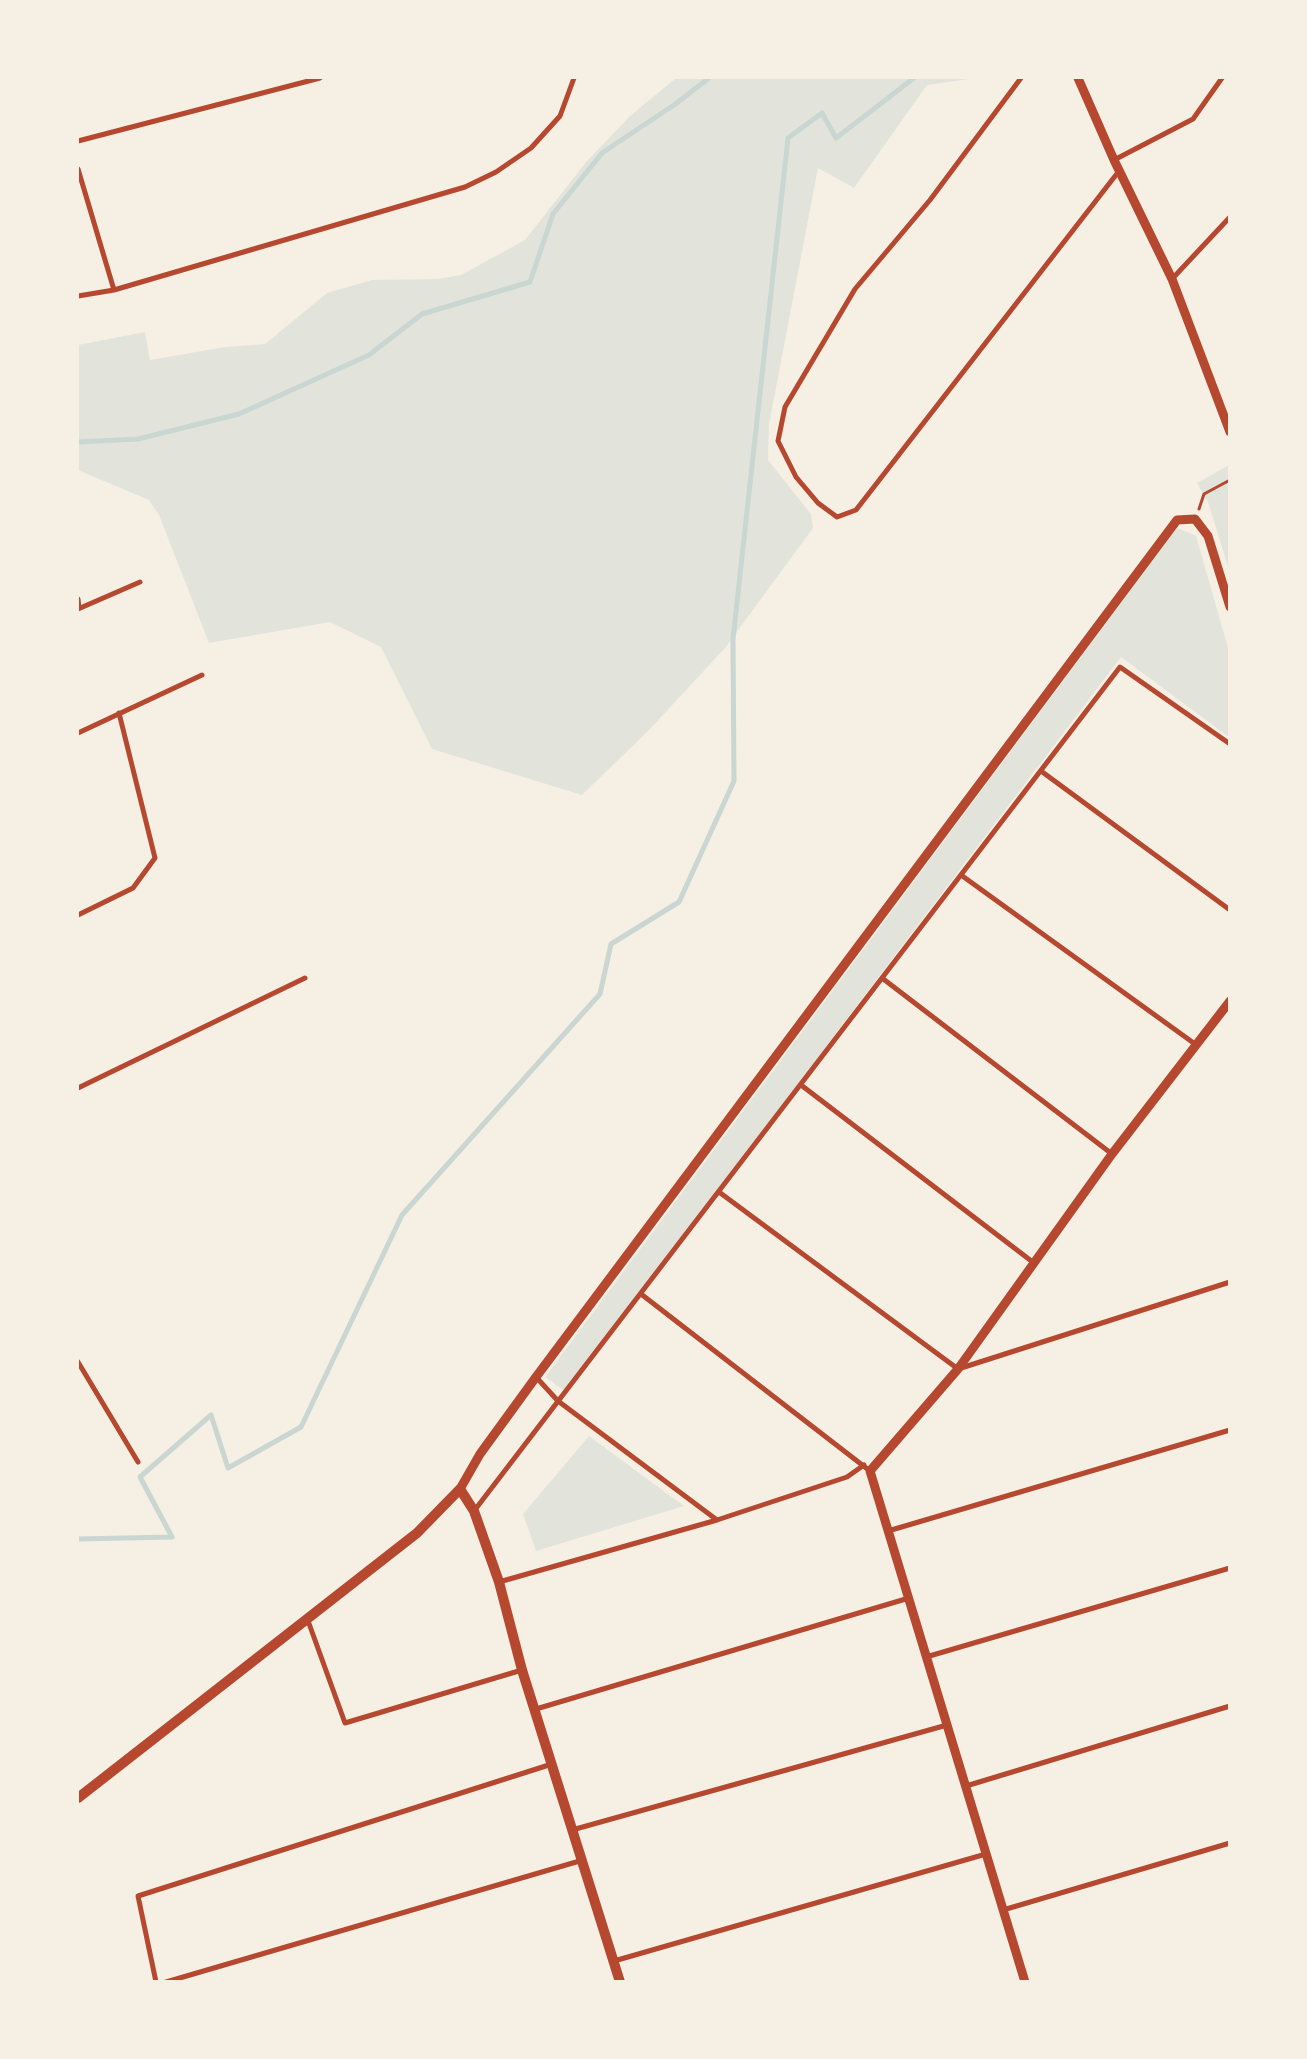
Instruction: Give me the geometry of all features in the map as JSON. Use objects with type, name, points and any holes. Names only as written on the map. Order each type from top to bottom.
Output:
[{"type":"main road","points":[[78,1798],[417,1533],[460,1489],[474,1511],[499,1582],[522,1670],[536,1709],[620,1982]]},
{"type":"street","points":[[78,141],[320,78]]},
{"type":"street","points":[[78,296],[114,290],[465,187],[496,172],[531,148],[560,116],[574,78]]},
{"type":"street","points":[[1021,78],[930,200],[855,289],[784,407],[778,441],[796,477],[818,503],[837,517],[856,510],[1119,170]]},
{"type":"street","points":[[1078,78],[1114,160],[1172,279],[1230,432]]},
{"type":"street","points":[[1114,160],[1193,119],[1222,78]]},
{"type":"street","points":[[78,169],[114,290]]},
{"type":"street","points":[[1172,279],[1230,217]]},
{"type":"street","points":[[460,1489],[480,1454],[536,1377],[1177,520],[1195,519],[1208,536],[1230,607]]},
{"type":"street","points":[[78,600],[78,609],[140,582]]},
{"type":"street","points":[[474,1511],[1120,667],[1230,744]]},
{"type":"street","points":[[78,733],[202,675]]},
{"type":"street","points":[[78,915],[133,888],[155,858],[119,713]]},
{"type":"street","points":[[1041,771],[1230,910]]},
{"type":"street","points":[[961,875],[1195,1044]]},
{"type":"street","points":[[78,1088],[305,978]]},
{"type":"street","points":[[882,978],[1112,1154]]},
{"type":"street","points":[[499,1582],[718,1520],[847,1477],[867,1468],[958,1369],[1112,1154],[1230,1001]]},
{"type":"street","points":[[801,1085],[1034,1263]]},
{"type":"street","points":[[719,1192],[958,1369]]},
{"type":"street","points":[[958,1369],[1230,1282]]},
{"type":"street","points":[[641,1294],[867,1468],[966,1786],[1022,1981]]},
{"type":"street","points":[[78,1362],[138,1462]]},
{"type":"street","points":[[536,1377],[558,1402],[718,1520]]},
{"type":"street","points":[[888,1531],[1230,1430]]},
{"type":"street","points":[[926,1657],[1230,1568]]},
{"type":"street","points":[[536,1709],[909,1598]]},
{"type":"street","points":[[307,1618],[345,1723],[522,1670]]},
{"type":"street","points":[[966,1786],[1230,1706]]},
{"type":"street","points":[[572,1830],[947,1725]]},
{"type":"street","points":[[156,1982],[138,1896],[553,1764]]},
{"type":"street","points":[[1003,1910],[1230,1843]]},
{"type":"street","points":[[614,1961],[986,1854]]},
{"type":"street","points":[[166,1982],[583,1860]]},
{"type":"path","points":[[1195,519],[1204,494],[1230,480]]},
{"type":"shaded area","points":[[676,78],[976,78],[927,85],[854,188],[818,168],[769,424],[768,460],[811,514],[813,528],[725,648],[649,730],[582,795],[432,749],[381,647],[330,622],[209,643],[159,515],[149,500],[78,470],[78,345],[145,332],[150,360],[225,347],[265,344],[327,293],[372,280],[438,279],[461,275],[525,240],[587,161],[630,116]]},
{"type":"shaded area","points":[[1229,465],[1229,570],[1208,502],[1197,483]]},
{"type":"shaded area","points":[[1177,528],[1196,536],[1229,651],[1229,737],[1121,657],[565,1391],[545,1377]]},
{"type":"shaded area","points":[[589,1436],[684,1506],[536,1551],[523,1514]]},
{"type":"waterway","points":[[78,442],[138,439],[239,414],[369,355],[422,314],[530,282],[553,214],[602,153],[674,105],[709,78]]},
{"type":"waterway","points":[[78,1539],[172,1537],[140,1477],[211,1415],[228,1468],[301,1427],[402,1215],[600,994],[611,944],[679,902],[734,781],[733,639],[788,138],[822,113],[836,138],[914,78]]}]
